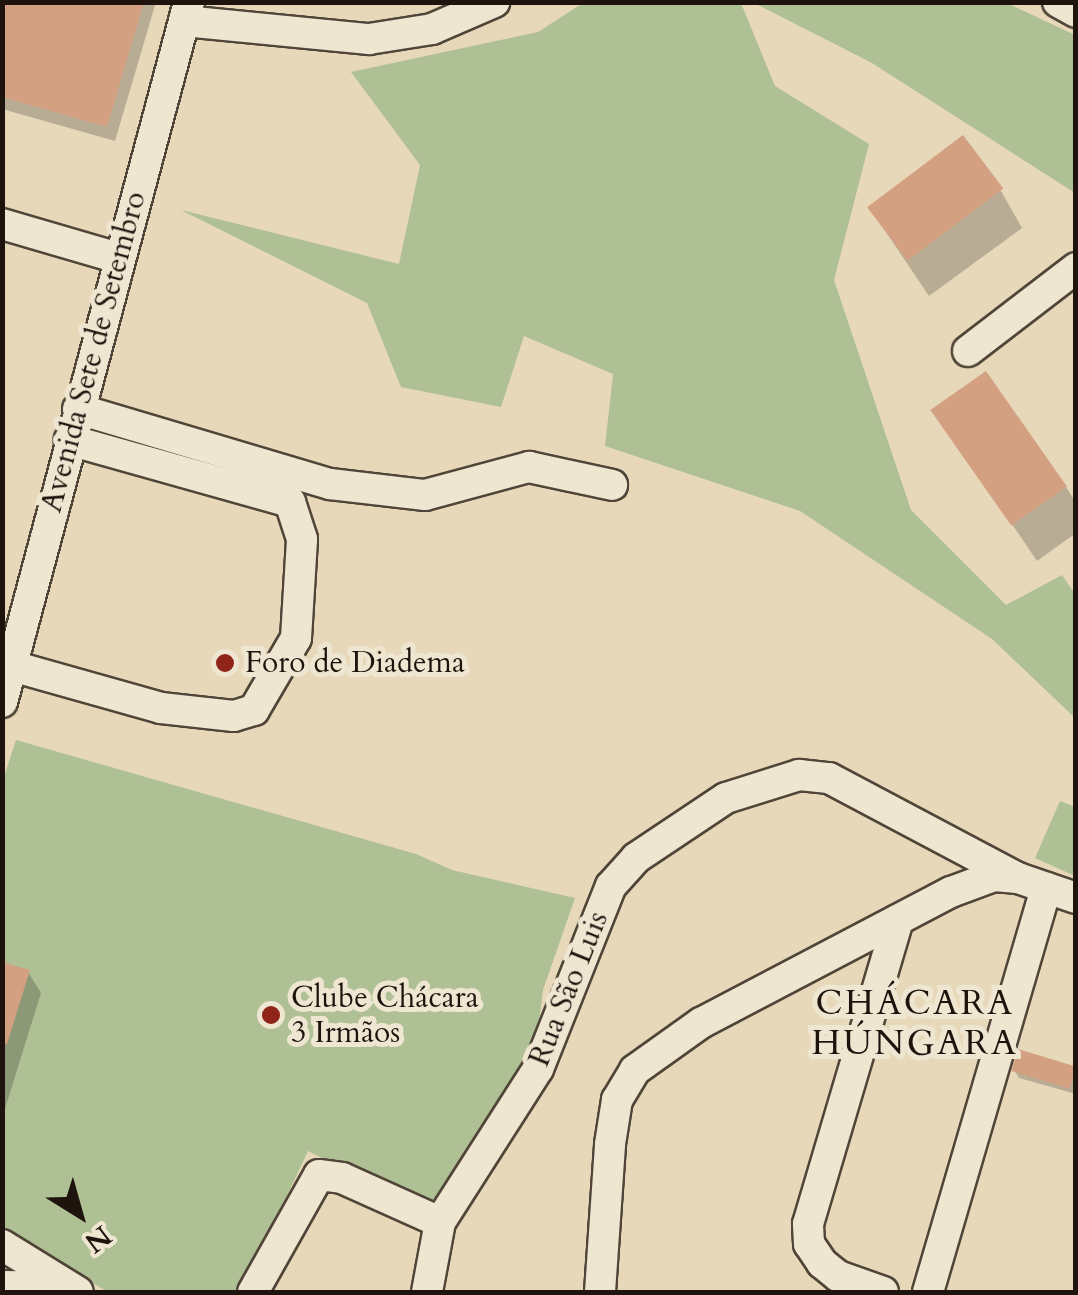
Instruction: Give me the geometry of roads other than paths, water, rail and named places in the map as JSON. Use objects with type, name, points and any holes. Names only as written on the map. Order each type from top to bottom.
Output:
[{"type":"street","points":[[187,12],[369,39],[432,29],[494,2]]},
{"type":"street","points":[[1058,2],[1076,12]]},
{"type":"street","name":"Avenida Sete de Setembro","points":[[2,702],[187,12]]},
{"type":"street","points":[[2,224],[118,258]]},
{"type":"street","points":[[968,351],[1076,268]]},
{"type":"street","points":[[78,409],[330,484],[425,496],[530,468],[612,485]]},
{"type":"street","points":[[12,666],[161,708],[234,716],[254,710],[296,638],[302,539],[290,502],[70,440]]},
{"type":"street","name":"Rua São Luis","points":[[426,1292],[440,1222],[538,1069],[611,886],[636,858],[726,798],[799,775],[829,778],[1032,883],[1076,898]]},
{"type":"street","points":[[600,1292],[612,1130],[617,1100],[636,1070],[701,1022],[898,920],[994,876],[1032,883],[928,1292]]},
{"type":"street","points":[[883,1292],[838,1276],[822,1263],[809,1244],[808,1224],[898,920]]},
{"type":"street","points":[[253,1292],[319,1175],[368,1188],[440,1222]]},
{"type":"street","points":[[2,1245],[74,1290]]},
{"type":"street","points":[[2,1286],[74,1290]]},
{"type":"place","name":"Foro de Diadema","points":[[225,663]]},
{"type":"place","name":"Clube Chácara 3 Irmãos","points":[[271,1015]]},
{"type":"district","name":"CHÁCARA HÚNGARA","points":[[915,1023]]}]
